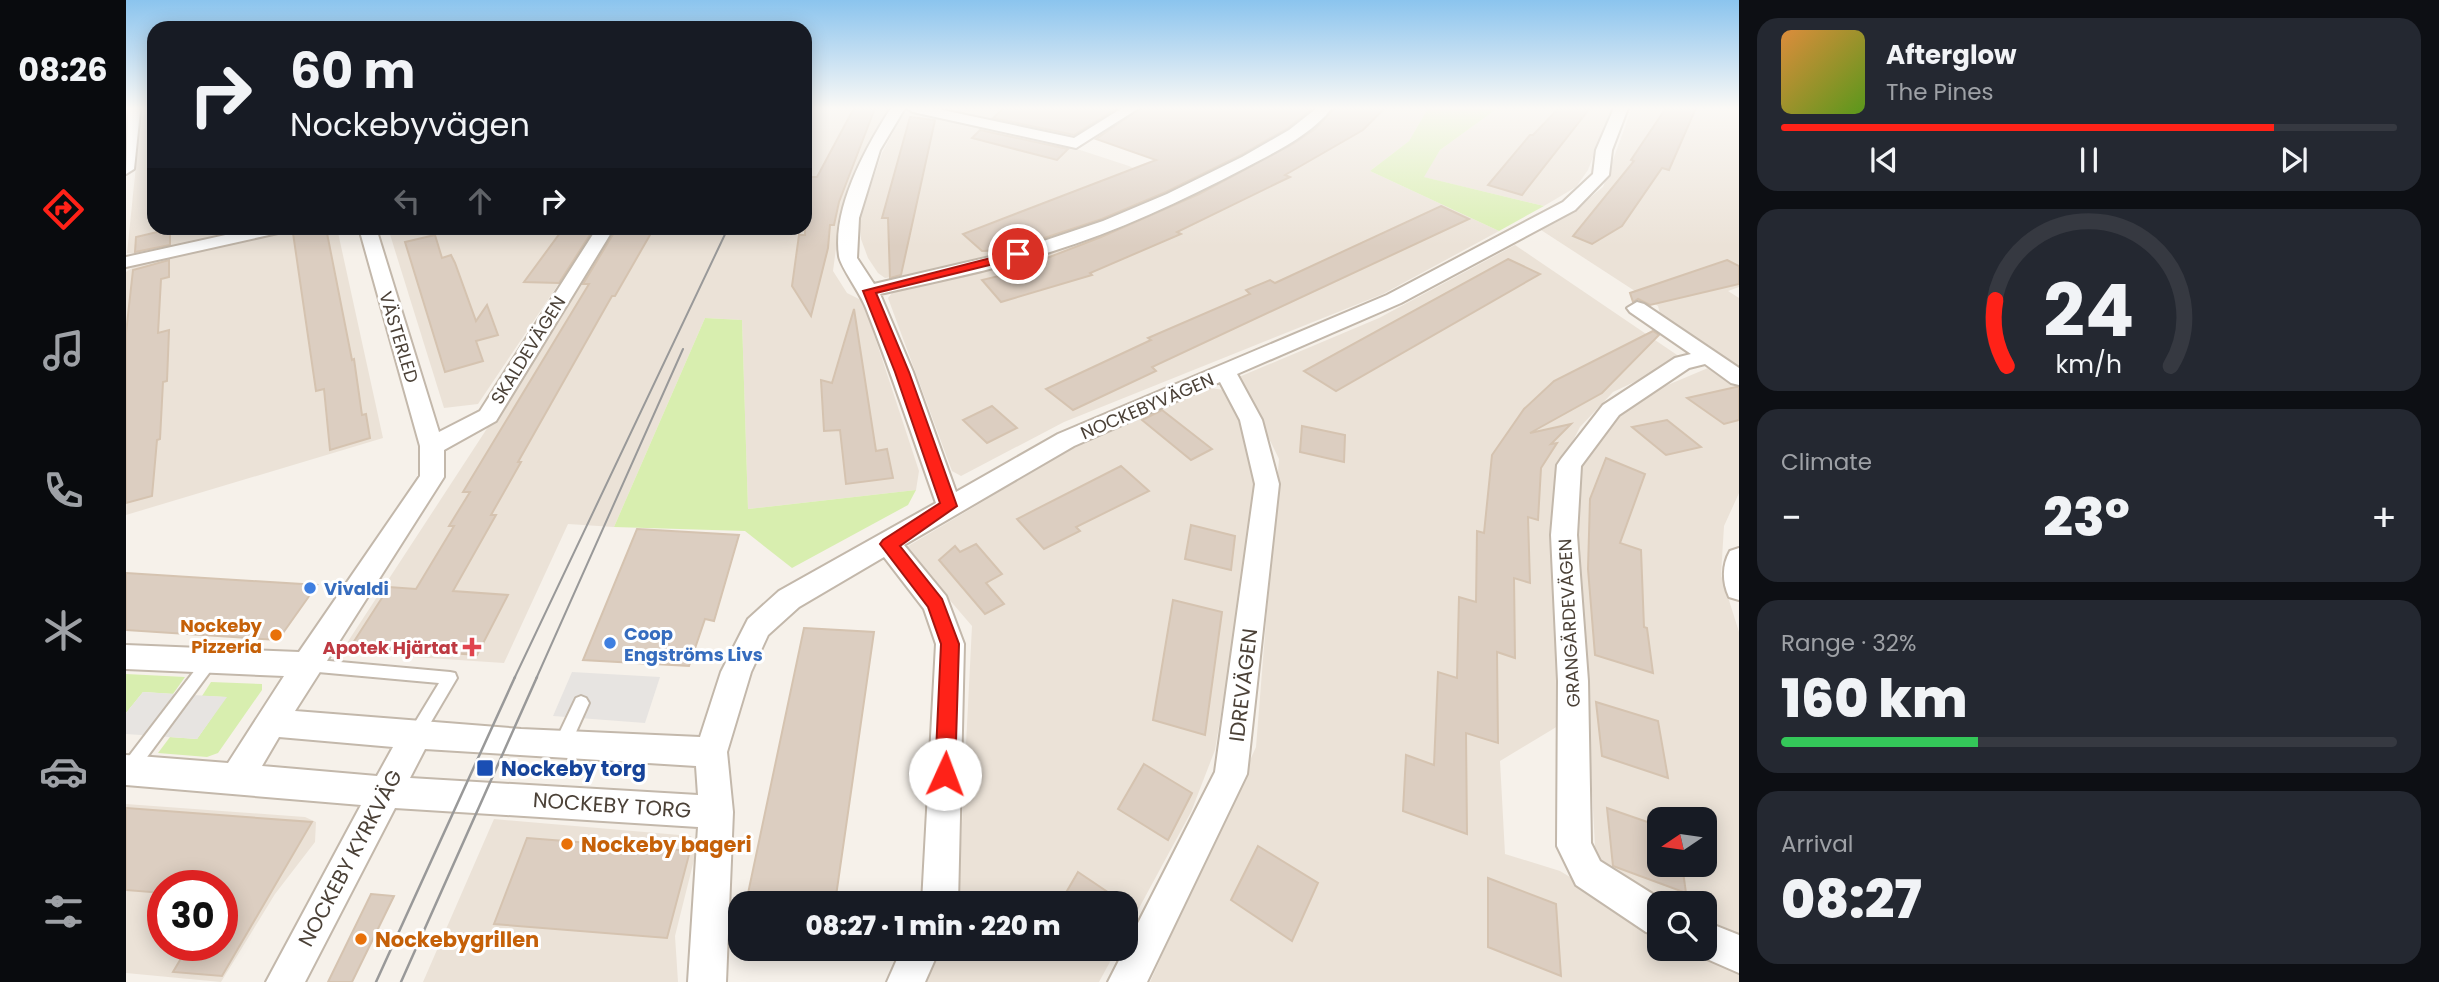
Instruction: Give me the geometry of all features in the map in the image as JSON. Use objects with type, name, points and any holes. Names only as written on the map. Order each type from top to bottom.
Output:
[{"type":"street","points":[[871,154],[850,218],[848,258],[869,291],[902,372],[949,506]]},
{"type":"street","points":[[869,291],[1064,242],[1188,192],[1259,154]]},
{"type":"street","name":"NOCKEBYVÄGEN","points":[[711,752],[736,672],[758,627],[789,599],[1066,440],[1394,299],[1569,206],[1601,175],[1604,154]]},
{"type":"street","points":[[126,261],[246,235]]},
{"type":"street","name":"VÄSTERLED","points":[[369,235],[432,446]]},
{"type":"street","name":"SKALDEVÄGEN","points":[[432,446],[488,415],[602,235]]},
{"type":"street","points":[[1637,309],[1739,378]]},
{"type":"street","name":"GRANGÄRDEVÄGEN","points":[[1647,911],[1588,873],[1574,846],[1573,681],[1564,535],[1569,465],[1611,410],[1682,363],[1708,357]]},
{"type":"street","name":"IDREVÄGEN","points":[[1127,982],[1231,774],[1267,484],[1251,420],[1226,373]]},
{"type":"street","points":[[236,779],[307,665],[432,477],[432,446]]},
{"type":"street","points":[[889,544],[936,604],[950,644],[940,891]]},
{"type":"street","points":[[1739,558],[1739,589]]},
{"type":"street","points":[[126,657],[307,665]]},
{"type":"street","points":[[272,723],[562,746],[711,752]]},
{"type":"street","name":"NOCKEBY KYRKVÄG","points":[[285,982],[416,735]]},
{"type":"street","name":"NOCKEBY TORG","points":[[127,770],[386,792],[716,812],[711,752]]},
{"type":"street","points":[[707,982],[716,812]]},
{"type":"street","points":[[1717,945],[1739,954]]},
{"type":"street","points":[[906,982],[916,961]]},
{"type":"lane","points":[[127,770],[210,661]]},
{"type":"lane","points":[[307,665],[450,678],[416,735]]},
{"type":"lane","points":[[562,746],[581,703]]},
{"type":"shaded area","points":[[137,154],[147,154],[147,235],[232,235],[142,255],[127,253]]},
{"type":"shaded area","points":[[812,154],[864,154],[840,218],[833,271],[847,293],[863,301],[919,471],[916,490],[748,509],[742,320],[705,318],[614,527],[568,524],[504,663],[354,653],[345,646],[613,235],[812,235]]},
{"type":"shaded area","points":[[882,154],[1092,154],[1129,166],[1175,189],[1065,233],[931,271],[885,278],[868,258],[861,239],[859,220]]},
{"type":"shaded area","points":[[1268,154],[1392,154],[1370,171],[1499,231],[1383,294],[1064,422],[961,476],[952,471],[888,298],[892,293],[1156,211],[1231,176]]},
{"type":"shaded area","points":[[1438,154],[1594,154],[1588,170],[1576,187],[1544,206],[1423,177]]},
{"type":"shaded area","points":[[1615,154],[1739,154],[1739,287],[1728,291],[1739,298],[1739,371],[1661,317],[1658,306],[1541,230],[1575,210],[1603,187]]},
{"type":"shaded area","points":[[265,235],[339,235],[383,438],[126,515],[126,272],[138,264]]},
{"type":"shaded area","points":[[390,235],[591,235],[478,404],[444,408]]},
{"type":"shaded area","points":[[1515,245],[1683,359],[1613,392],[1580,427],[1562,462],[1551,533],[1563,723],[1500,761],[1505,854],[1560,871],[1647,924],[1647,961],[1717,961],[1717,957],[1739,966],[1739,982],[1150,982],[1256,747],[1279,459],[1239,377],[1379,318]]},
{"type":"shaded area","points":[[1708,368],[1739,389],[1739,493],[1724,526],[1721,575],[1739,632],[1739,942],[1717,933],[1717,891],[1647,891],[1647,896],[1596,864],[1575,477],[1608,425],[1651,392]]},
{"type":"shaded area","points":[[1210,388],[1224,390],[1241,423],[1260,483],[1215,750],[1191,812],[1138,910],[1138,891],[959,891],[972,626],[905,548],[1076,446]]},
{"type":"shaded area","points":[[572,672],[660,677],[645,723],[553,716]]},
{"type":"shaded area","points":[[143,692],[227,697],[197,739],[126,734],[126,713]]},
{"type":"shaded area","points":[[126,804],[305,817],[316,822],[315,842],[275,894],[238,954],[238,870],[147,870],[147,961],[234,961],[221,982],[126,973]]},
{"type":"shaded area","points":[[494,819],[691,836],[697,848],[675,936],[678,982],[423,982]]},
{"type":"shaded area","points":[[934,961],[1110,961],[1099,982],[920,982]]},
{"type":"green space","points":[[1392,154],[1438,154],[1424,177],[1544,206],[1499,231],[1370,171]]},
{"type":"green space","points":[[705,318],[742,320],[748,509],[916,490],[908,505],[792,568],[745,531],[614,527]]},
{"type":"green space","points":[[126,674],[185,677],[173,694],[143,692],[126,713]]},
{"type":"green space","points":[[211,682],[262,684],[262,690],[218,753],[207,757],[158,753],[170,737],[197,739],[226,697],[202,696]]},
{"type":"building","points":[[829,154],[857,154],[839,202],[834,225],[830,225],[828,248],[811,316],[792,286],[799,235],[812,235],[812,177],[817,177]]},
{"type":"building","points":[[900,154],[928,154],[901,275],[890,278],[888,218],[882,218]]},
{"type":"building","points":[[1033,154],[1063,154],[1057,160]]},
{"type":"building","points":[[1138,154],[1243,154],[1166,192],[1102,219],[1008,250],[982,251],[963,234],[1156,160]]},
{"type":"building","points":[[1275,154],[1322,154],[1285,175],[1290,177],[1177,232],[1181,234],[1090,273],[1092,275],[1001,302],[982,280],[1007,274],[1002,269],[1047,258],[1101,237],[1199,194]]},
{"type":"building","points":[[1514,154],[1554,154],[1522,195],[1488,185]]},
{"type":"building","points":[[1635,154],[1676,154],[1669,170],[1662,168],[1622,226],[1592,244],[1573,236],[1634,161],[1631,160]]},
{"type":"building","points":[[1441,206],[1469,219],[1152,367],[1156,371],[1073,410],[1046,389],[1151,340],[1148,338],[1250,294],[1246,290],[1270,280],[1275,283]]},
{"type":"building","points":[[170,235],[170,245],[135,252],[136,237]]},
{"type":"building","points":[[293,235],[327,235],[352,360],[354,359],[362,415],[366,414],[370,438],[330,450],[324,389],[316,391]]},
{"type":"building","points":[[435,235],[442,258],[451,255],[455,263],[476,321],[487,305],[498,335],[476,341],[483,361],[445,372],[405,242]]},
{"type":"building","points":[[559,235],[590,235],[559,283],[524,282]]},
{"type":"building","points":[[613,235],[650,235],[615,296],[612,296],[518,462],[521,462],[491,515],[496,515],[453,591],[508,595],[477,655],[351,646],[389,587],[416,589],[454,526],[449,526],[470,492],[463,492],[589,284],[583,284]]},
{"type":"building","points":[[1508,259],[1540,274],[1336,391],[1304,371]]},
{"type":"building","points":[[169,260],[169,277],[161,279],[158,333],[169,330],[167,381],[163,382],[160,439],[157,440],[152,496],[126,503],[126,333],[133,270]]},
{"type":"building","points":[[1727,260],[1739,266],[1739,284],[1650,305],[1638,299],[1633,302],[1630,293]]},
{"type":"building","points":[[854,309],[876,451],[887,449],[893,478],[846,484],[840,430],[824,431],[821,380],[832,383]]},
{"type":"building","points":[[1653,331],[1659,335],[1602,393],[1530,433],[1571,424],[1551,444],[1557,443],[1541,468],[1538,520],[1528,517],[1530,583],[1514,578],[1515,658],[1497,652],[1498,743],[1466,733],[1467,834],[1403,811],[1406,755],[1434,765],[1438,672],[1457,678],[1459,597],[1476,602],[1477,531],[1484,533],[1492,455],[1524,409],[1554,381]]},
{"type":"building","points":[[1739,387],[1739,420],[1724,424],[1687,398]]},
{"type":"building","points":[[992,406],[1017,428],[987,443],[963,420]]},
{"type":"building","points":[[1162,410],[1212,449],[1191,460],[1142,420]]},
{"type":"building","points":[[1667,420],[1701,447],[1666,455],[1632,427]]},
{"type":"building","points":[[1302,426],[1345,435],[1344,462],[1300,452]]},
{"type":"building","points":[[1606,458],[1645,474],[1620,543],[1641,550],[1644,627],[1647,628],[1653,673],[1595,655],[1588,569],[1590,499]]},
{"type":"building","points":[[1121,466],[1149,491],[1076,527],[1080,531],[1044,549],[1017,519]]},
{"type":"building","points":[[1191,525],[1235,536],[1231,570],[1185,559]]},
{"type":"building","points":[[637,529],[739,535],[714,621],[705,619],[689,666],[583,660]]},
{"type":"building","points":[[976,544],[1002,574],[986,583],[1004,604],[985,614],[939,560],[955,546],[960,552]]},
{"type":"building","points":[[126,573],[317,585],[278,640],[126,630]]},
{"type":"building","points":[[1173,600],[1222,612],[1205,735],[1153,720]]},
{"type":"building","points":[[804,628],[874,632],[837,891],[749,891]]},
{"type":"building","points":[[1596,702],[1658,721],[1668,778],[1602,756]]},
{"type":"building","points":[[1144,764],[1192,793],[1168,840],[1118,809]]},
{"type":"building","points":[[126,808],[312,822],[238,949],[238,870],[147,870],[147,892],[126,890]]},
{"type":"building","points":[[1607,808],[1647,822],[1647,877],[1684,877],[1686,891],[1681,891],[1613,866]]},
{"type":"building","points":[[527,838],[690,851],[667,938],[494,924]]},
{"type":"building","points":[[1258,846],[1318,883],[1292,941],[1231,900]]},
{"type":"building","points":[[1078,872],[1106,891],[1067,891]]},
{"type":"building","points":[[1488,878],[1556,904],[1561,976],[1488,947]]},
{"type":"building","name":"Nockebygrillen","points":[[371,894],[394,896],[352,982],[328,982]]},
{"type":"building","points":[[180,961],[231,961],[222,976],[173,972]]},
{"type":"tram line","points":[[514,679],[725,235]]},
{"type":"tram line","points":[[536,679],[683,349]]},
{"type":"tram line","points":[[376,982],[515,677]]},
{"type":"tram line","points":[[401,982],[537,677]]},
{"type":"place","name":"Vivaldi","points":[[310,588]]},
{"type":"place","name":"Nockeby Pizzeria","points":[[276,635]]},
{"type":"place","name":"Coop Engströms Livs","points":[[610,643]]},
{"type":"place","name":"Apotek Hjärtat","points":[[472,647]]},
{"type":"place","name":"Nockeby torg","points":[[485,768]]},
{"type":"place","name":"Nockeby bageri","points":[[567,844]]},
{"type":"place","name":"Nockebygrillen","points":[[361,939]]},
{"type":"route","points":[[945,774],[950,644],[936,604],[889,544],[949,506],[902,372],[869,291],[1018,254]]}]
